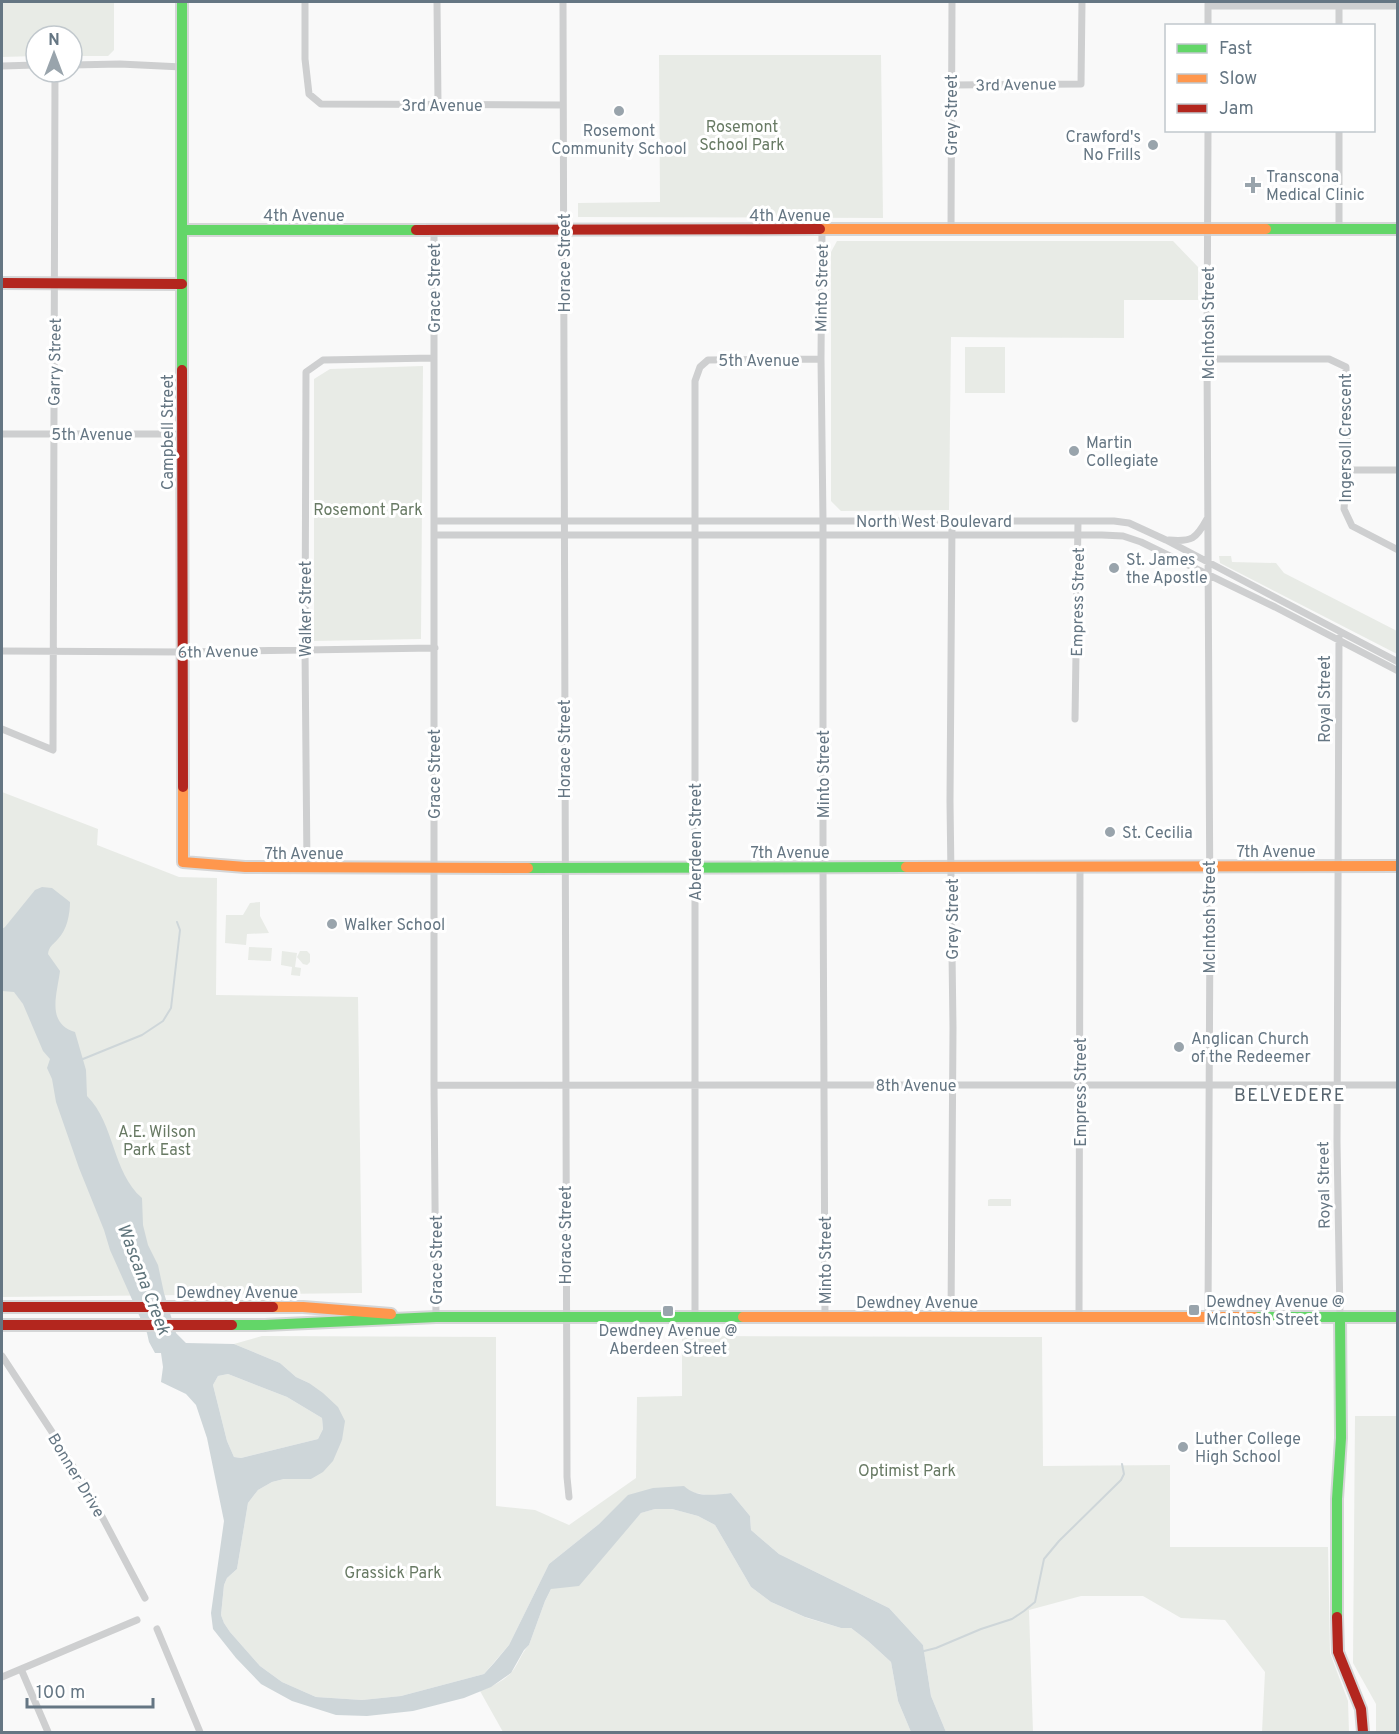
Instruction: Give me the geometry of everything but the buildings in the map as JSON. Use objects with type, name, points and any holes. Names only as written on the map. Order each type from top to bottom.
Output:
[{"type":"street","name":"Campbell Street","points":[[182,2],[183,862]]},
{"type":"street","name":"3rd Avenue","points":[[305,2],[305,59],[309,94],[321,104],[563,105]]},
{"type":"street","points":[[436,2],[438,105]]},
{"type":"street","name":"Horace Street","points":[[563,2],[565,1317],[569,1497]]},
{"type":"street","name":"Grey Street","points":[[951,230],[952,2]]},
{"type":"street","name":"3rd Avenue","points":[[951,85],[1082,84],[1082,2]]},
{"type":"street","points":[[1208,24],[1208,4],[1398,6]]},
{"type":"street","points":[[1339,4],[1339,24]]},
{"type":"street","points":[[2,66],[24,65]]},
{"type":"street","points":[[84,65],[182,67]]},
{"type":"street","name":"Garry Street","points":[[2,729],[53,750],[55,84]]},
{"type":"street","name":"McIntosh Street","points":[[1208,132],[1208,1317]]},
{"type":"street","points":[[1339,229],[1340,132]]},
{"type":"street","name":"4th Avenue","points":[[182,230],[1398,229]]},
{"type":"street","name":"Minto Street","points":[[822,230],[825,1317]]},
{"type":"street","name":"Grace Street","points":[[434,231],[436,1317]]},
{"type":"street","points":[[2,283],[182,284]]},
{"type":"street","name":"Walker Street","points":[[307,868],[306,372],[323,360],[434,358]]},
{"type":"street","name":"5th Avenue","points":[[700,367],[708,360],[821,359]]},
{"type":"street","name":"Ingersoll Crescent","points":[[1207,359],[1329,359],[1346,367],[1347,470],[1344,509],[1352,526],[1398,550]]},
{"type":"street","name":"Aberdeen Street","points":[[695,1317],[695,381],[700,367]]},
{"type":"street","name":"5th Avenue","points":[[2,434],[182,434]]},
{"type":"street","points":[[1347,470],[1398,470]]},
{"type":"street","points":[[1166,540],[1184,541],[1199,534],[1208,516]]},
{"type":"street","name":"North West Boulevard","points":[[436,521],[1114,521],[1129,523],[1208,563],[1398,671]]},
{"type":"street","name":"Grey Street","points":[[951,1317],[952,521]]},
{"type":"street","name":"Empress Street","points":[[1075,719],[1078,521]]},
{"type":"street","name":"North West Boulevard","points":[[436,535],[1123,536],[1141,542],[1340,637],[1398,662]]},
{"type":"street","name":"Royal Street","points":[[1340,637],[1338,1084],[1341,1438],[1337,1499],[1337,1643],[1338,1652],[1361,1709],[1363,1732]]},
{"type":"street","name":"6th Avenue","points":[[2,651],[182,652],[435,648]]},
{"type":"street","name":"7th Avenue","points":[[183,862],[245,867],[307,868],[1398,866]]},
{"type":"street","name":"Empress Street","points":[[1079,1317],[1080,867]]},
{"type":"street","name":"8th Avenue","points":[[434,1085],[1398,1085]]},
{"type":"street","name":"Dewdney Avenue","points":[[2,1307],[303,1307],[436,1317]]},
{"type":"street","name":"Dewdney Avenue","points":[[2,1325],[265,1325],[436,1317],[1398,1317]]},
{"type":"street","name":"Bonner Drive","points":[[2,1356],[90,1494],[145,1598]]},
{"type":"street","points":[[2,1677],[136,1620]]},
{"type":"street","points":[[157,1629],[200,1732]]},
{"type":"street","points":[[21,1669],[48,1732]]},
{"type":"green space","points":[[2,2],[114,2],[114,50],[108,56],[84,56],[84,24],[24,24],[24,56],[2,57]]},
{"type":"green space","name":"Rosemont School Park","points":[[659,55],[881,55],[883,218],[578,217],[578,203],[660,202]]},
{"type":"green space","points":[[837,241],[1173,241],[1198,267],[1198,300],[1124,300],[1124,338],[951,337],[949,510],[841,511],[831,501],[831,252]]},
{"type":"green space","points":[[965,347],[1005,347],[1005,393],[965,393]]},
{"type":"green space","name":"Rosemont Park","points":[[423,366],[421,639],[314,641],[314,379],[330,369]]},
{"type":"green space","points":[[1219,556],[1231,556],[1232,562],[1276,563],[1284,573],[1397,631],[1397,654],[1220,563]]},
{"type":"green space","name":"A.E. Wilson Park East","points":[[2,792],[98,829],[97,845],[179,877],[217,878],[216,995],[358,997],[362,1293],[2,1297]]},
{"type":"green space","points":[[260,902],[260,916],[269,933],[247,934],[246,945],[225,943],[226,915],[243,915],[250,903]]},
{"type":"green space","points":[[249,947],[272,948],[271,961],[248,960]]},
{"type":"green space","points":[[282,951],[297,953],[295,967],[301,968],[300,976],[291,975],[292,967],[281,965]]},
{"type":"green space","points":[[300,951],[307,951],[310,954],[310,962],[307,965],[297,957]]},
{"type":"green space","points":[[990,1199],[1011,1199],[1011,1206],[988,1206]]},
{"type":"green space","name":"Optimist Park","points":[[262,1336],[496,1337],[496,1506],[535,1510],[569,1525],[636,1478],[637,1397],[682,1396],[682,1336],[1042,1337],[1043,1466],[1170,1465],[1170,1547],[1328,1547],[1330,1653],[1348,1701],[1349,1732],[1262,1732],[1265,1672],[1225,1620],[1181,1618],[1143,1596],[1081,1596],[1029,1610],[1033,1732],[946,1732],[931,1696],[923,1645],[889,1608],[779,1554],[751,1530],[750,1516],[731,1493],[712,1496],[690,1492],[629,1495],[599,1524],[549,1564],[509,1645],[484,1674],[401,1696],[362,1700],[316,1697],[282,1682],[260,1666],[230,1632],[221,1615],[224,1585],[227,1578],[237,1569],[248,1503],[258,1490],[272,1482],[284,1479],[311,1479],[342,1440],[309,1383],[296,1377],[280,1363],[234,1344]]},
{"type":"green space","points":[[228,1374],[287,1397],[322,1418],[323,1429],[318,1439],[241,1458],[234,1457],[227,1441],[213,1385],[218,1376]]},
{"type":"green space","points":[[1355,1416],[1397,1416],[1397,1732],[1376,1732],[1376,1704],[1353,1663]]},
{"type":"green space","points":[[655,1509],[672,1509],[698,1516],[715,1525],[751,1587],[771,1602],[807,1618],[841,1628],[851,1628],[868,1641],[891,1662],[898,1701],[911,1732],[503,1732],[480,1691],[500,1682],[513,1671],[529,1645],[551,1589],[623,1533],[641,1513]]},
{"type":"water","name":"Wascana Creek","points":[[42,887],[52,888],[70,902],[66,927],[50,947],[48,954],[60,971],[56,998],[57,1015],[66,1028],[75,1032],[86,1070],[87,1096],[103,1120],[125,1175],[142,1198],[143,1225],[148,1245],[158,1265],[176,1333],[186,1343],[234,1344],[280,1363],[296,1377],[323,1393],[338,1407],[345,1421],[342,1440],[333,1461],[323,1472],[311,1479],[284,1479],[272,1482],[258,1490],[248,1503],[237,1569],[227,1578],[224,1585],[221,1615],[230,1632],[260,1666],[282,1682],[316,1697],[362,1700],[401,1696],[484,1674],[509,1645],[549,1564],[599,1524],[628,1495],[653,1488],[684,1486],[700,1494],[731,1493],[750,1516],[751,1530],[779,1554],[889,1608],[923,1645],[931,1696],[946,1732],[911,1732],[898,1701],[891,1662],[851,1628],[841,1628],[805,1617],[771,1602],[751,1587],[715,1525],[698,1516],[672,1509],[655,1509],[641,1513],[579,1586],[551,1589],[529,1645],[511,1673],[491,1687],[464,1698],[413,1711],[367,1716],[336,1715],[292,1701],[261,1684],[213,1629],[211,1613],[224,1521],[207,1438],[196,1405],[186,1394],[161,1382],[163,1367],[161,1353],[155,1353],[149,1342],[110,1250],[79,1168],[56,1102],[52,1079],[47,1068],[50,1059],[43,1051],[23,1004],[14,992],[2,991],[2,929],[35,890]],"holes":[[[228,1374],[287,1397],[322,1418],[323,1429],[318,1439],[241,1458],[234,1457],[227,1441],[213,1385],[218,1376]]]},
{"type":"waterway","points":[[83,1059],[142,1035],[163,1021],[171,1008],[180,930],[177,922]]},
{"type":"waterway","points":[[924,1651],[1012,1619],[1035,1602],[1044,1559],[1059,1541],[1121,1480],[1124,1474],[1122,1464]]},
{"type":"traffic: fast","points":[[182,2],[182,370]]},
{"type":"traffic: fast","points":[[1266,229],[1398,229]]},
{"type":"traffic: fast","points":[[182,230],[416,230]]},
{"type":"traffic: fast","points":[[528,868],[906,867]]},
{"type":"traffic: fast","points":[[232,1325],[436,1317],[743,1317]]},
{"type":"traffic: fast","points":[[1255,1317],[1398,1317]]},
{"type":"traffic: fast","points":[[1337,1617],[1337,1499],[1341,1438],[1340,1317]]},
{"type":"traffic: slow","points":[[820,229],[1266,229]]},
{"type":"traffic: slow","points":[[183,787],[183,862],[245,867],[528,868]]},
{"type":"traffic: slow","points":[[906,867],[1398,866]]},
{"type":"traffic: slow","points":[[273,1307],[391,1314]]},
{"type":"traffic: slow","points":[[743,1317],[1255,1317]]},
{"type":"traffic: jam","points":[[416,230],[820,229]]},
{"type":"traffic: jam","points":[[2,283],[182,284]]},
{"type":"traffic: jam","points":[[182,370],[183,787]]},
{"type":"traffic: jam","points":[[2,1307],[273,1307]]},
{"type":"traffic: jam","points":[[2,1325],[232,1325]]},
{"type":"traffic: jam","points":[[1337,1617],[1338,1652],[1361,1709],[1363,1732]]},
{"type":"place","name":"Rosemont Community School","points":[[619,111]]},
{"type":"place","name":"Crawford's No Frills","points":[[1153,145]]},
{"type":"place","name":"Transcona Medical Clinic","points":[[1253,185]]},
{"type":"place","name":"Martin Collegiate","points":[[1074,451]]},
{"type":"place","name":"St. James the Apostle","points":[[1114,568]]},
{"type":"place","name":"St. Cecilia","points":[[1110,832]]},
{"type":"place","name":"Walker School","points":[[332,924]]},
{"type":"place","name":"Anglican Church of the Redeemer","points":[[1179,1047]]},
{"type":"place","name":"Dewdney Avenue @ McIntosh Street","points":[[1194,1310]]},
{"type":"place","name":"Dewdney Avenue @ Aberdeen Street","points":[[668,1311]]},
{"type":"place","name":"Luther College High School","points":[[1183,1447]]},
{"type":"district","name":"BELVEDERE","points":[[1290,1095]]},
{"type":"park label","name":"Grassick Park","points":[[393,1572]]}]
